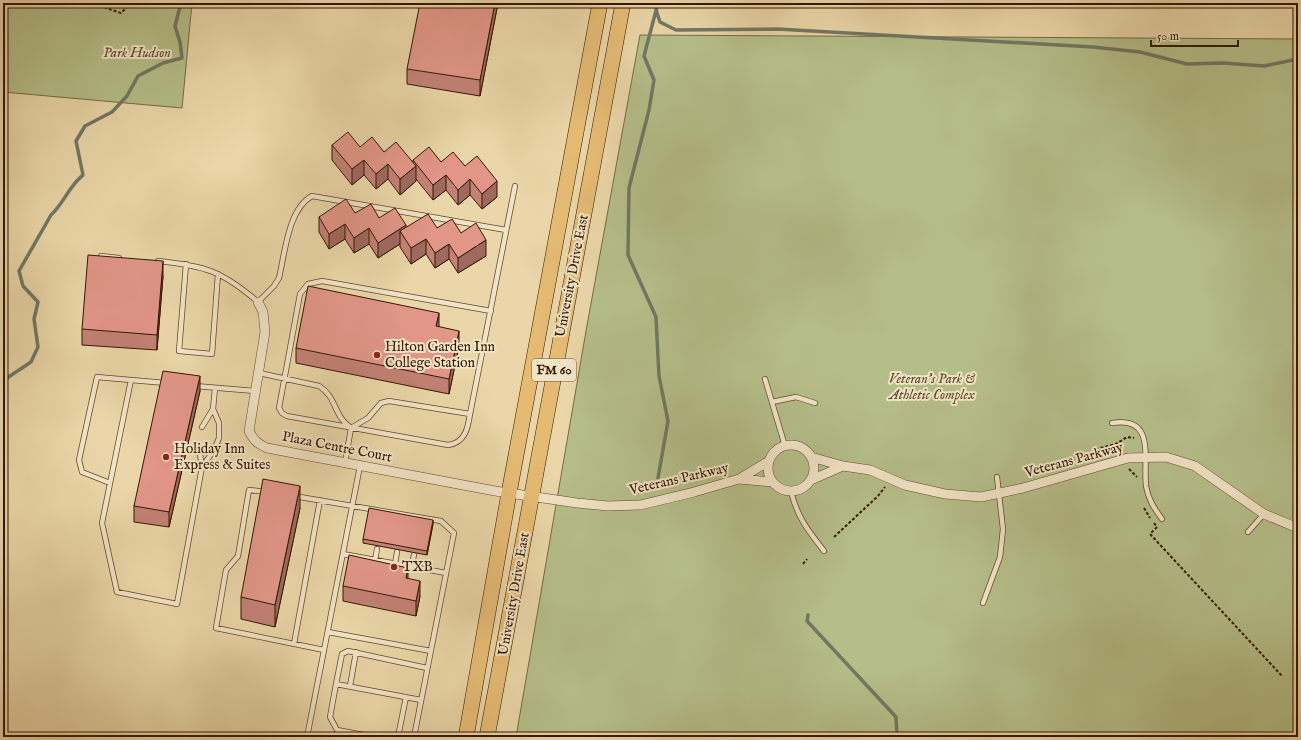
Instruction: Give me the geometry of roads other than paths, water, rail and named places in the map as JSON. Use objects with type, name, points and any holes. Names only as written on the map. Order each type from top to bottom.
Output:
[{"type":"main road","name":"University Drive East","points":[[466,737],[509,493],[600,3]]},
{"type":"main road","name":"University Drive East","points":[[487,737],[623,3]]},
{"type":"street","name":"Plaza Centre Court","points":[[258,302],[263,312],[265,332],[249,431],[253,439],[259,445],[267,448],[360,466],[531,496]]},
{"type":"street","points":[[785,446],[800,447],[811,457],[814,464],[814,472],[811,480],[806,486],[791,492],[784,490],[772,482],[767,468],[769,461],[778,449],[785,446]]},
{"type":"street","name":"Veterans Parkway","points":[[811,457],[843,466],[870,470],[904,485],[945,494],[981,497],[998,495],[1128,458],[1166,457],[1195,466],[1264,514],[1298,528]]},
{"type":"street","name":"Veterans Parkway","points":[[531,496],[608,506],[640,505],[739,479],[769,461]]},
{"type":"street","points":[[811,480],[843,466]]},
{"type":"street","name":"Veterans Parkway","points":[[739,479],[772,482]]},
{"type":"lane","points":[[491,312],[322,281],[315,281],[308,284],[300,294],[279,408],[282,413],[287,416],[448,445],[455,444],[465,434],[470,414],[491,312],[515,186]]},
{"type":"lane","points":[[155,261],[204,267],[235,282],[258,302],[274,286],[279,278],[292,220],[302,204],[312,196],[506,230]]},
{"type":"lane","points":[[101,256],[124,258]]},
{"type":"lane","points":[[186,264],[179,351],[212,354],[218,274]]},
{"type":"lane","points":[[258,373],[319,386],[327,391],[339,415],[351,428]]},
{"type":"lane","points":[[110,483],[82,472],[79,460],[97,377],[169,383]]},
{"type":"lane","points":[[765,379],[785,446]]},
{"type":"lane","points":[[130,380],[102,523],[117,592],[177,604],[202,467],[198,448]]},
{"type":"lane","points":[[192,386],[255,392]]},
{"type":"lane","points":[[202,427],[213,409],[215,388]]},
{"type":"lane","points":[[772,402],[796,397],[815,403]]},
{"type":"lane","points":[[345,462],[351,428],[368,418],[381,403],[389,401],[470,414]]},
{"type":"lane","points":[[202,467],[214,450],[219,438],[219,423],[213,409]]},
{"type":"lane","points":[[1112,423],[1126,421],[1136,425],[1142,433],[1146,457],[1146,486],[1151,505],[1162,519]]},
{"type":"lane","points":[[307,737],[360,466]]},
{"type":"lane","points":[[983,602],[1000,557],[1003,529],[997,477]]},
{"type":"lane","points":[[273,493],[249,490],[238,556],[226,570],[216,628],[324,650]]},
{"type":"lane","points":[[791,492],[796,510],[804,525],[824,551]]},
{"type":"lane","points":[[289,496],[352,505],[421,520],[441,521],[454,533],[414,737]]},
{"type":"lane","points":[[294,644],[320,500]]},
{"type":"lane","points":[[1248,532],[1264,514]]},
{"type":"lane","points":[[375,560],[378,549]]},
{"type":"lane","points":[[395,564],[397,552]]},
{"type":"lane","points":[[343,554],[446,573]]},
{"type":"lane","points":[[411,567],[414,555]]},
{"type":"lane","points":[[328,632],[431,651]]},
{"type":"lane","points":[[374,737],[337,730],[330,717],[342,654],[348,651],[356,652],[427,668]]},
{"type":"lane","points":[[350,686],[356,652]]},
{"type":"lane","points":[[336,684],[421,700]]},
{"type":"lane","points":[[398,737],[406,697]]},
{"type":"waterway","points":[[3,388],[7,378],[31,362],[38,347],[34,319],[38,302],[23,286],[19,271],[51,215],[60,205],[74,184],[83,175],[76,141],[85,126],[112,112],[127,96],[138,76],[163,63],[182,58],[180,42],[175,26],[181,3]]},
{"type":"waterway","points":[[658,3],[644,56],[654,80],[649,110],[629,188],[628,255],[656,317],[659,376],[668,421],[658,478]]},
{"type":"waterway","points":[[656,10],[660,22],[676,30],[777,29],[1093,47],[1140,52],[1187,64],[1223,63],[1264,66],[1298,59]]},
{"type":"waterway","points":[[808,615],[807,621],[896,717],[897,737]]},
{"type":"place","name":"Hilton Garden Inn College Station","points":[[377,355]]},
{"type":"place","name":"Holiday Inn Express & Suites","points":[[166,457]]},
{"type":"place","name":"TXB","points":[[394,567]]},
{"type":"park label","name":"Park Hudson","points":[[137,53]]},
{"type":"park label","name":"Veteran's Park & Athletic Complex","points":[[932,388]]}]
